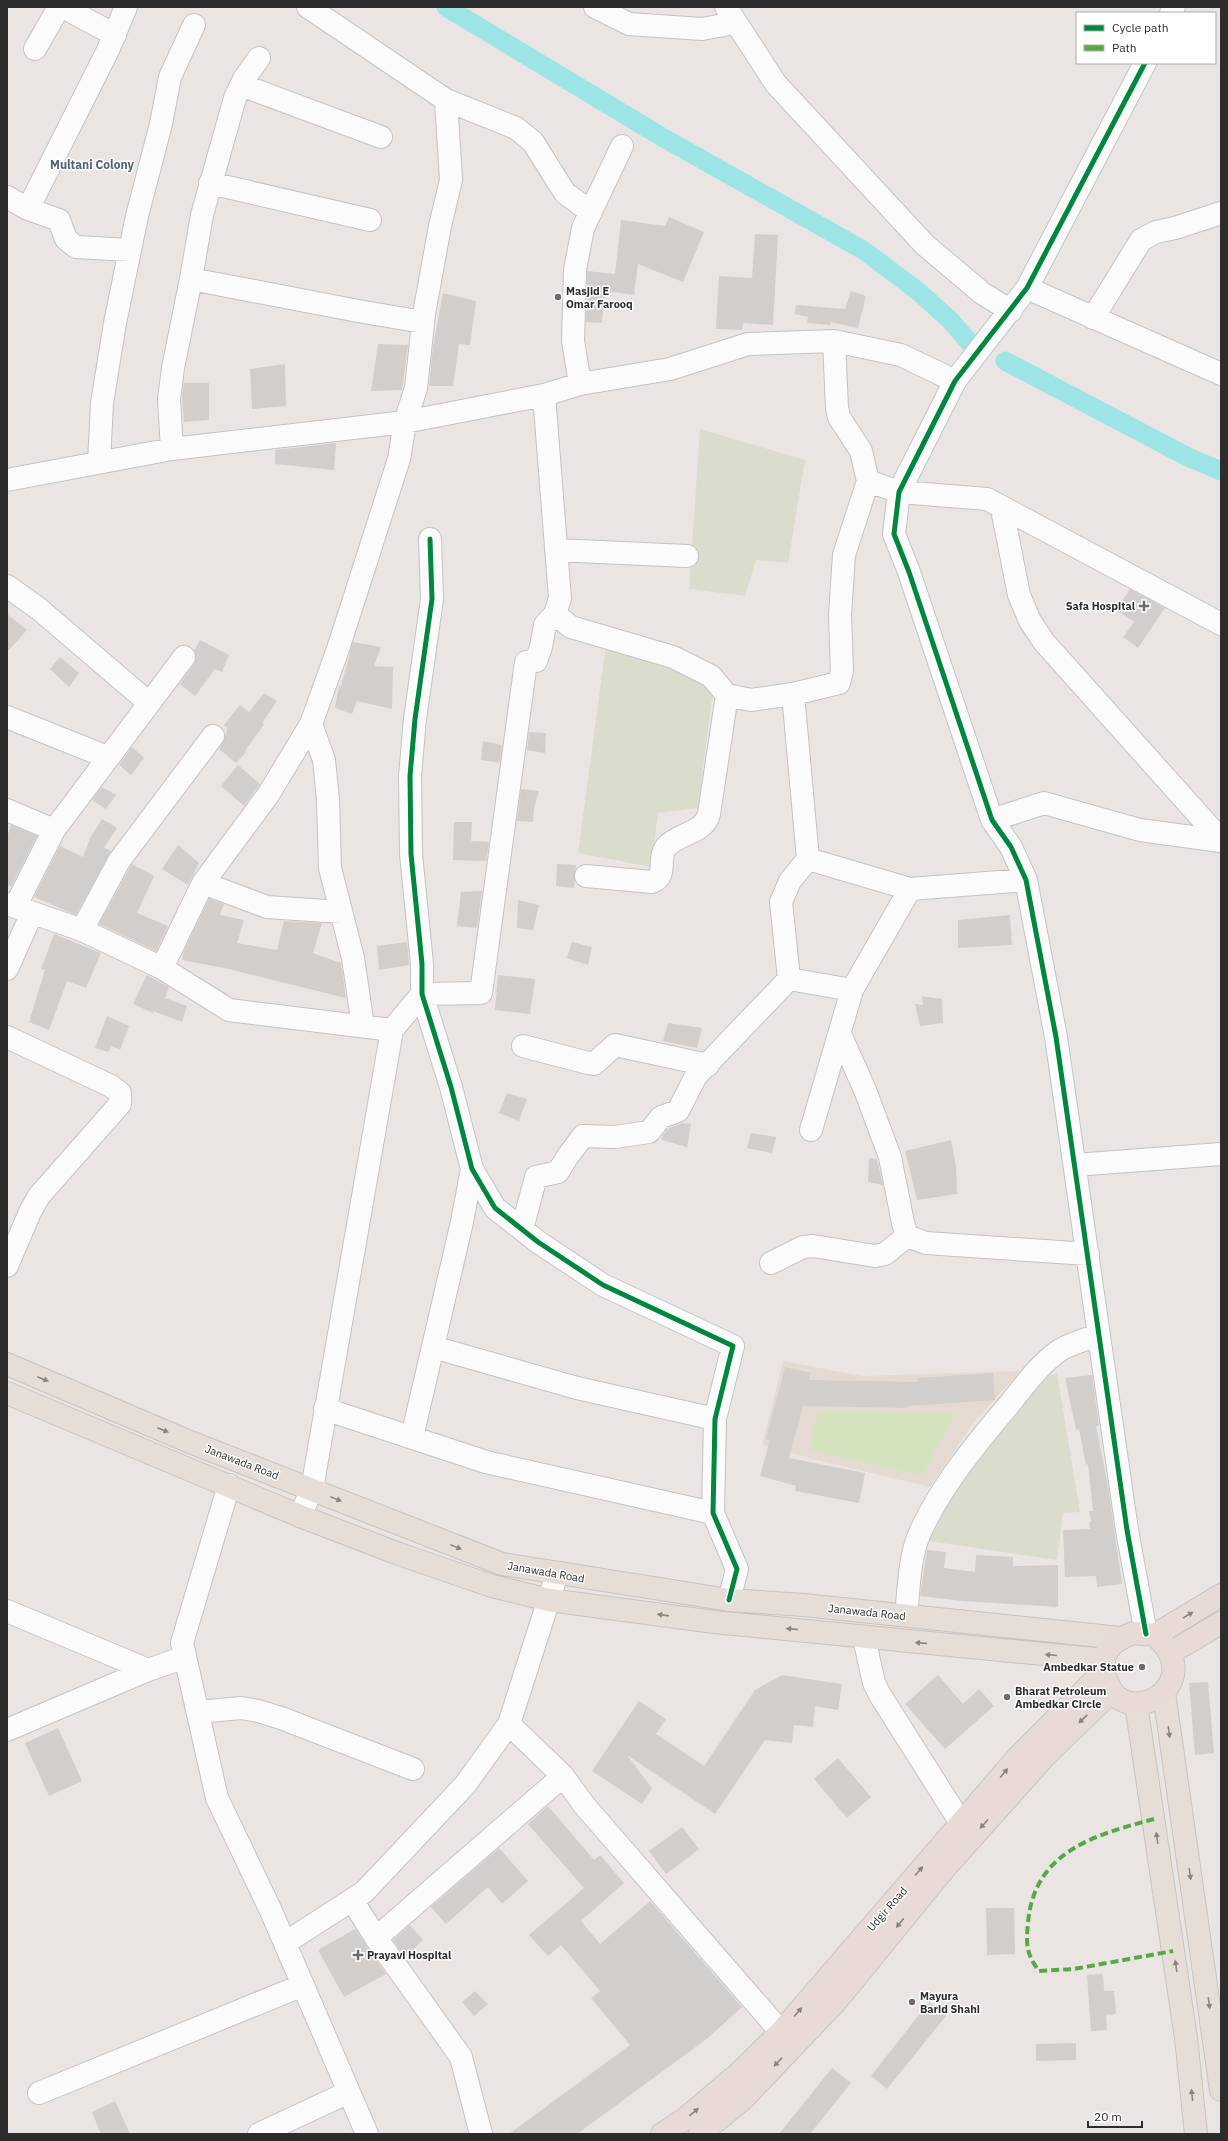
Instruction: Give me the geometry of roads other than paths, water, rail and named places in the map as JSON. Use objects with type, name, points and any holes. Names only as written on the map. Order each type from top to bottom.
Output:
[{"type":"highway","points":[[1150,1634],[1170,1653],[1174,1667],[1171,1681],[1164,1693],[1151,1702],[1136,1704],[1122,1700],[1111,1692],[1103,1666],[1110,1646],[1120,1638],[1133,1633],[1150,1634],[1221,1595]]},
{"type":"highway","points":[[1170,1653],[1221,1623]]},
{"type":"highway","name":"Udgir Road","points":[[662,2134],[685,2119],[737,2075],[781,2032],[1018,1757],[1103,1666]]},
{"type":"highway","name":"Udgir Road","points":[[700,2134],[743,2099],[838,1999],[950,1863],[1045,1756],[1111,1692]]},
{"type":"main road","name":"Janawada Road","points":[[7,1364],[190,1442],[312,1489],[480,1557],[502,1564],[557,1574],[729,1600],[804,1605],[1120,1638]]},
{"type":"main road","points":[[7,1393],[300,1516],[399,1554],[492,1586],[549,1600],[714,1622],[1103,1666]]},
{"type":"main road","points":[[1164,1693],[1221,2090]]},
{"type":"main road","points":[[1136,1704],[1186,2038],[1196,2134]]},
{"type":"street","points":[[35,49],[59,7]]},
{"type":"street","points":[[63,7],[115,35]]},
{"type":"street","points":[[28,210],[115,35],[126,7]]},
{"type":"street","points":[[308,7],[446,100],[516,128],[526,135],[533,142],[565,193],[591,212]]},
{"type":"street","points":[[595,7],[629,24],[702,29],[731,15],[776,84],[925,245],[982,293],[1011,312]]},
{"type":"street","points":[[99,462],[102,403],[137,216],[161,124],[170,77],[194,25]]},
{"type":"street","points":[[172,449],[169,399],[173,368],[202,215],[235,98],[241,85],[258,58]]},
{"type":"street","points":[[1144,64],[1027,288],[1011,312],[955,380],[899,492],[894,534],[909,572],[992,820],[1012,847],[1026,880],[1056,1037],[1127,1530],[1150,1634]]},
{"type":"street","points":[[241,85],[381,137]]},
{"type":"street","points":[[162,968],[203,883],[268,795],[311,724],[399,459],[405,422],[416,388],[423,322],[440,226],[451,180],[446,100]]},
{"type":"street","points":[[580,384],[573,340],[575,270],[583,228],[622,146]]},
{"type":"street","points":[[210,183],[370,220]]},
{"type":"street","points":[[7,197],[28,210],[59,220],[66,239],[76,247],[130,250]]},
{"type":"street","points":[[1093,318],[1141,240],[1156,232],[1176,228],[1221,213]]},
{"type":"street","points":[[191,279],[423,322]]},
{"type":"street","points":[[1027,288],[1221,374]]},
{"type":"street","points":[[7,480],[172,449],[405,422],[544,395],[580,384],[670,369],[748,344],[834,341],[901,355],[955,380]]},
{"type":"street","points":[[555,614],[571,627],[673,657],[711,676],[727,695],[751,700],[793,694],[839,683],[842,672],[840,615],[844,555],[868,481],[861,451],[839,417],[836,408],[834,341]]},
{"type":"street","points":[[300,1516],[312,1489],[392,1030],[422,994],[481,993],[526,662],[536,661],[541,647],[545,625],[555,614],[560,598],[544,395]]},
{"type":"street","points":[[868,481],[899,492],[987,499],[1002,509],[1221,624]]},
{"type":"street","points":[[1002,509],[1019,595],[1030,621],[1044,642],[1221,840]]},
{"type":"street","points":[[430,539],[432,599],[415,719],[410,776],[411,854],[422,964],[422,994],[451,1086],[472,1169],[495,1208],[522,1229],[604,1285],[733,1346],[715,1419],[713,1513],[737,1569],[729,1600]]},
{"type":"street","points":[[556,550],[687,556]]},
{"type":"street","points":[[7,586],[39,609],[149,703]]},
{"type":"street","points":[[7,969],[18,908],[54,830],[107,757],[184,657]]},
{"type":"street","points":[[522,1229],[536,1177],[558,1172],[583,1136],[614,1136],[649,1132],[661,1117],[678,1111],[696,1076],[789,979],[781,902],[790,881],[808,859],[793,694]]},
{"type":"street","points":[[586,876],[652,882],[658,880],[661,874],[664,853],[667,847],[704,825],[709,814],[727,695]]},
{"type":"street","points":[[7,717],[107,757]]},
{"type":"street","points":[[311,724],[324,760],[328,799],[330,868],[353,958],[363,1026]]},
{"type":"street","points":[[82,930],[119,861],[213,736]]},
{"type":"street","points":[[992,820],[1044,803],[1140,830],[1221,840]]},
{"type":"street","points":[[7,810],[54,830]]},
{"type":"street","points":[[808,859],[910,889],[1026,880]]},
{"type":"street","points":[[203,883],[266,907],[341,912]]},
{"type":"street","points":[[811,1130],[852,990],[910,889]]},
{"type":"street","points":[[18,908],[82,930],[162,968],[229,1010],[392,1030]]},
{"type":"street","points":[[789,979],[852,990]]},
{"type":"street","points":[[840,1034],[890,1157],[907,1236]]},
{"type":"street","points":[[7,1038],[111,1086],[120,1092],[120,1104],[39,1196],[30,1212],[7,1266]]},
{"type":"street","points":[[523,1046],[594,1064],[615,1045],[708,1064]]},
{"type":"street","points":[[1075,1165],[1221,1154]]},
{"type":"street","points":[[412,1437],[472,1169]]},
{"type":"street","points":[[907,1236],[926,1243],[1088,1254]]},
{"type":"street","points":[[771,1263],[804,1247],[813,1246],[875,1256],[885,1254],[907,1236]]},
{"type":"street","points":[[906,1616],[913,1552],[919,1535],[946,1489],[976,1444],[1036,1372],[1060,1350],[1076,1342],[1099,1335]]},
{"type":"street","points":[[433,1347],[577,1388],[715,1419]]},
{"type":"street","points":[[325,1409],[486,1462],[713,1513]]},
{"type":"street","points":[[229,1485],[182,1643],[217,1798],[285,1943],[368,2134]]},
{"type":"street","points":[[285,1943],[364,1892],[465,1785],[509,1724],[557,1574]]},
{"type":"street","points":[[7,1612],[148,1670]]},
{"type":"street","points":[[864,1638],[874,1683],[880,1695],[961,1823]]},
{"type":"street","points":[[7,1730],[148,1670],[185,1657]]},
{"type":"street","points":[[198,1712],[242,1708],[258,1711],[282,1718],[413,1769]]},
{"type":"street","points":[[509,1724],[563,1776],[584,1805],[781,2032]]},
{"type":"street","points":[[376,1938],[563,1776]]},
{"type":"street","points":[[352,1900],[376,1938],[461,2057],[481,2134]]},
{"type":"street","points":[[39,2093],[303,1985]]},
{"type":"street","points":[[259,2134],[349,2092]]},
{"type":"waterway","points":[[446,7],[662,137],[863,250],[919,292],[950,320],[970,343]]},
{"type":"waterway","points":[[1005,361],[1188,457],[1221,471]]},
{"type":"place","name":"Masjid E Omar Farooq","points":[[558,297]]},
{"type":"place","name":"Safa Hospital","points":[[1144,606]]},
{"type":"place","name":"Ambedkar Statue","points":[[1142,1667]]},
{"type":"place","name":"Bharat Petroleum Ambedkar Circle","points":[[1007,1697]]},
{"type":"place","name":"Prayavi Hospital","points":[[358,1955]]},
{"type":"place","name":"Mayura Barid Shahi","points":[[912,2002]]},
{"type":"district","name":"Multani Colony","points":[[92,165]]}]
